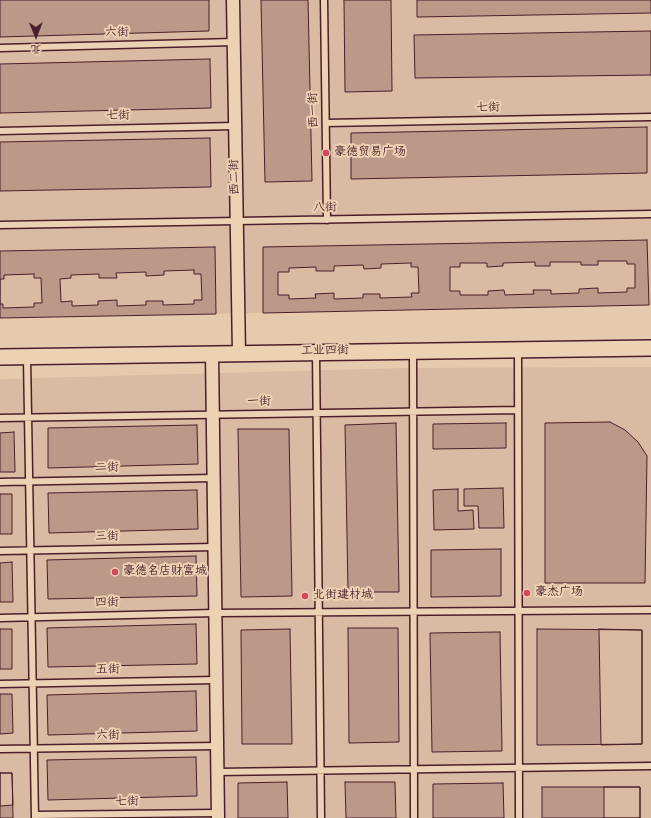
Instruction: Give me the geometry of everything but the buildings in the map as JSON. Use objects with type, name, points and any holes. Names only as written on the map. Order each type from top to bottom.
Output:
[{"type":"street","name":"西二街","points":[[233,0],[240,354]]},
{"type":"street","name":"工业四街","points":[[0,357],[651,348]]},
{"type":"street","points":[[212,354],[218,816]]},
{"type":"lane","name":"西一街","points":[[324,0],[328,220]]},
{"type":"lane","name":"六街","points":[[0,48],[234,42]]},
{"type":"lane","name":"七街","points":[[326,124],[651,117]]},
{"type":"lane","name":"七街","points":[[0,131],[236,126]]},
{"type":"lane","name":"八街","points":[[0,226],[651,214]]},
{"type":"lane","points":[[518,349],[519,818]]},
{"type":"lane","points":[[413,351],[414,818]]},
{"type":"lane","points":[[316,352],[321,818]]},
{"type":"lane","points":[[27,357],[35,816]]},
{"type":"lane","name":"一街","points":[[0,418],[518,410]]},
{"type":"lane","name":"二街","points":[[0,482],[214,478]]},
{"type":"lane","name":"三街","points":[[0,551],[215,547]]},
{"type":"lane","name":"四街","points":[[0,618],[215,613],[651,610]]},
{"type":"lane","name":"五街","points":[[0,684],[216,680]]},
{"type":"lane","name":"六街","points":[[0,749],[217,746]]},
{"type":"lane","points":[[217,772],[651,766]]},
{"type":"lane","name":"七街","points":[[35,816],[218,816]]},
{"type":"shaded area","name":"豪德贸易广场","points":[[0,0],[651,0],[651,305],[0,318]]},
{"type":"shaded area","points":[[651,367],[651,818],[0,818],[0,379],[403,368]]},
{"type":"place","name":"豪德贸易广场","points":[[326,153]]},
{"type":"place","name":"豪德名店财富城","points":[[115,572]]},
{"type":"place","name":"豪杰广场","points":[[527,593]]},
{"type":"place","name":"北街建材城","points":[[305,596]]}]
